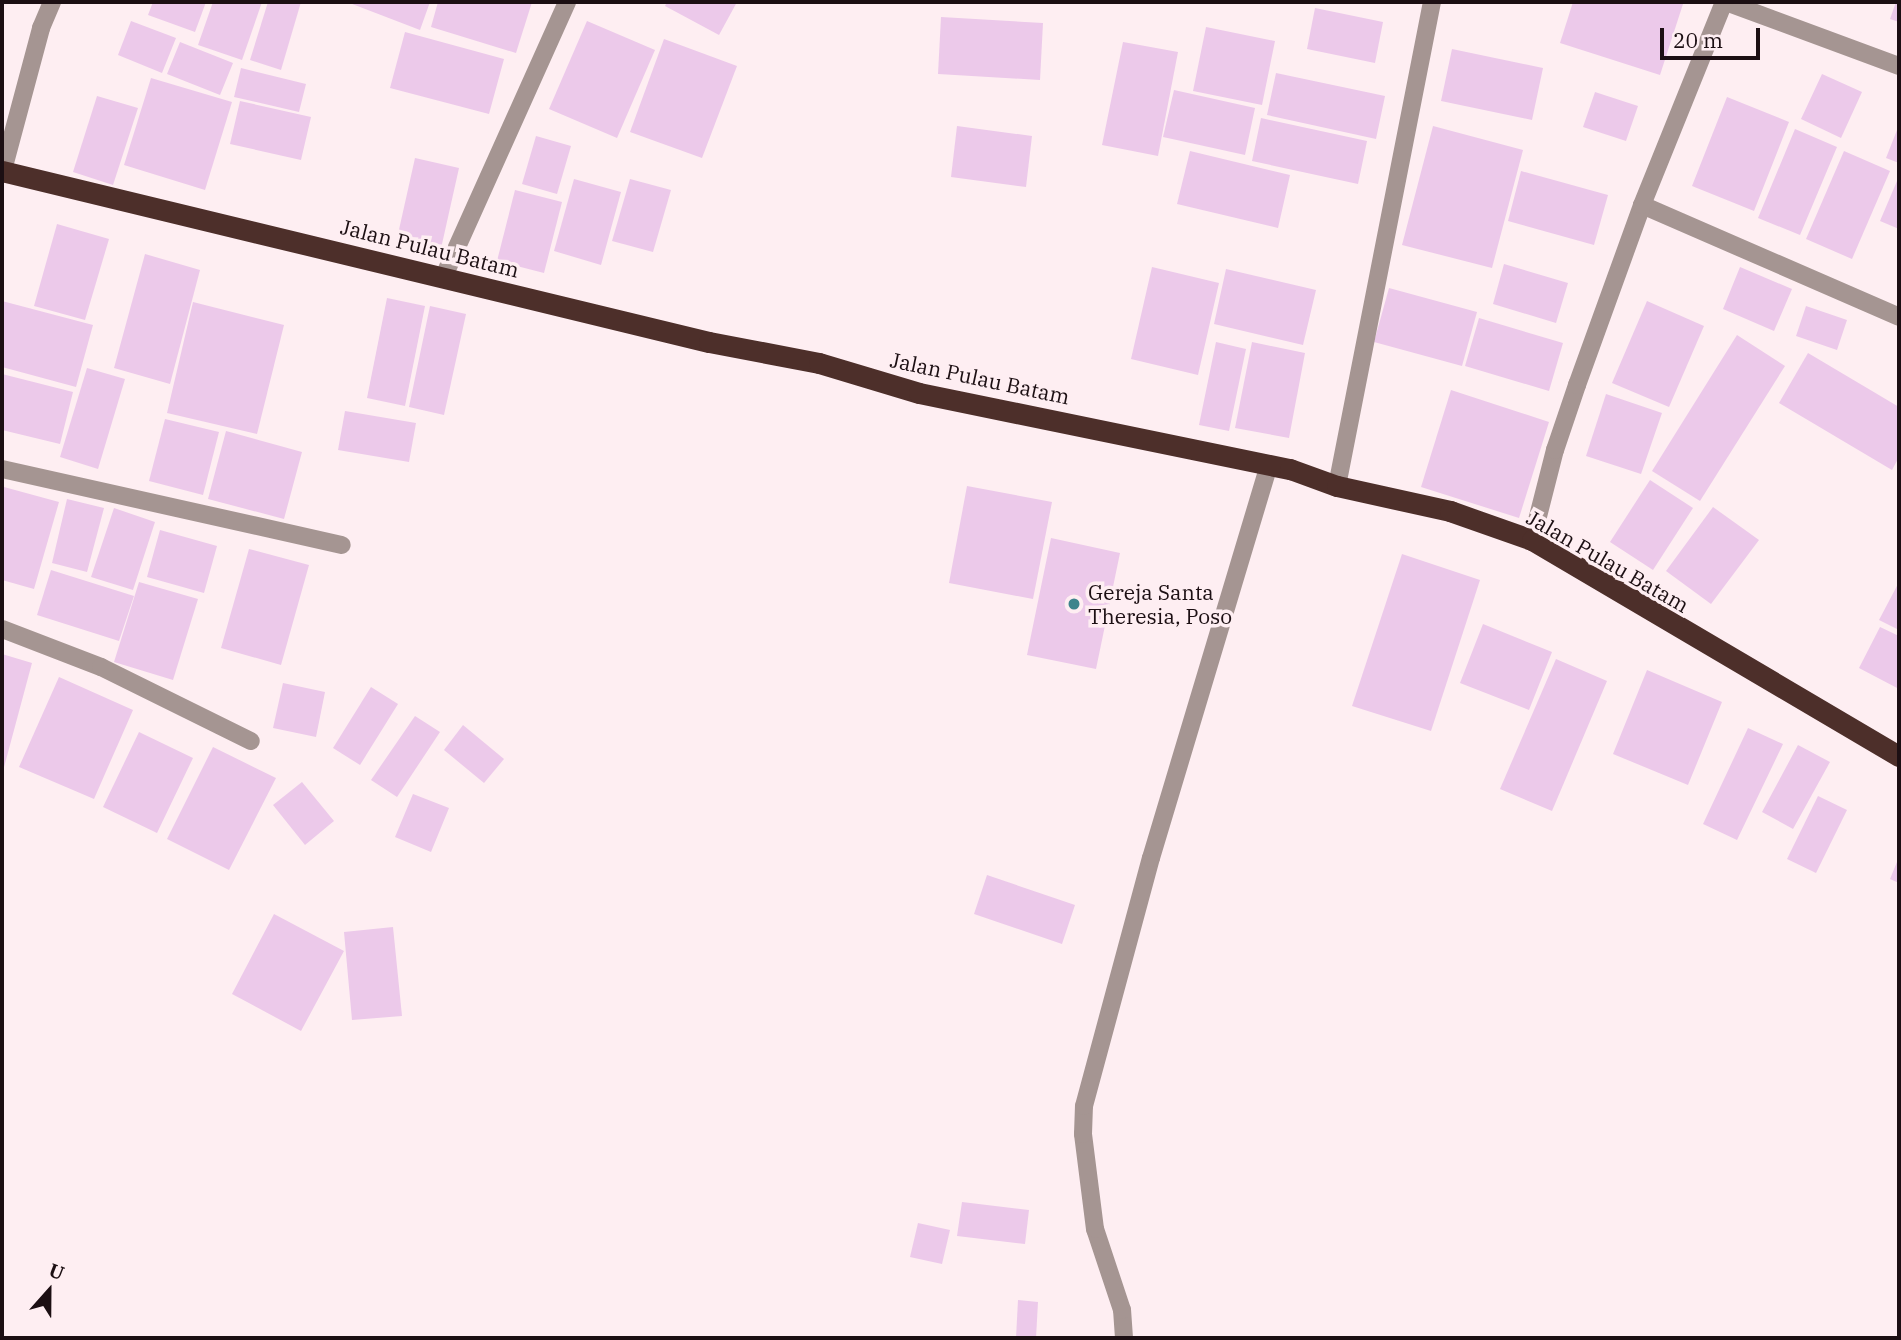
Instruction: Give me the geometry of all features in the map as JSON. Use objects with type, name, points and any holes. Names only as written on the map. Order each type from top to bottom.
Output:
[{"type":"highway","name":"Jalan Pulau Batam","points":[[2,172],[444,276],[709,342],[819,363],[919,393],[1290,469],[1338,486],[1450,511],[1532,540],[1899,756]]},
{"type":"street","points":[[2,172],[41,29],[52,2]]},
{"type":"street","points":[[444,276],[567,2]]},
{"type":"street","points":[[1338,486],[1432,2]]},
{"type":"street","points":[[1532,540],[1555,450],[1642,205],[1725,2],[1899,66]]},
{"type":"street","points":[[1642,205],[1899,317]]},
{"type":"street","points":[[1124,1338],[1122,1310],[1095,1229],[1086,1162],[1084,1106],[1151,858],[1269,466]]},
{"type":"street","points":[[2,469],[342,545]]},
{"type":"street","points":[[2,629],[101,667],[251,741]]},
{"type":"building","points":[[153,2],[206,2],[195,32],[148,15]]},
{"type":"building","points":[[213,2],[262,2],[242,60],[198,45]]},
{"type":"building","points":[[268,2],[301,2],[281,70],[250,60]]},
{"type":"building","points":[[347,2],[430,2],[420,30]]},
{"type":"building","points":[[438,2],[532,2],[516,53],[431,27]]},
{"type":"building","points":[[667,2],[737,2],[719,35],[665,6]]},
{"type":"building","points":[[1573,2],[1683,4],[1660,75],[1560,43]]},
{"type":"building","points":[[1896,2],[1899,2],[1899,22],[1890,19]]},
{"type":"building","points":[[1315,8],[1383,22],[1375,63],[1307,49]]},
{"type":"building","points":[[941,17],[1043,23],[1040,80],[938,74]]},
{"type":"building","points":[[131,21],[176,38],[162,73],[118,55]]},
{"type":"building","points":[[587,21],[655,50],[617,138],[549,109]]},
{"type":"building","points":[[1206,27],[1275,41],[1262,105],[1193,91]]},
{"type":"building","points":[[405,32],[504,59],[489,114],[390,88]]},
{"type":"building","points":[[664,39],[737,66],[702,158],[630,132]]},
{"type":"building","points":[[180,42],[233,63],[220,95],[167,74]]},
{"type":"building","points":[[1123,42],[1178,52],[1158,156],[1102,145]]},
{"type":"building","points":[[1452,49],[1543,68],[1532,120],[1441,101]]},
{"type":"building","points":[[241,68],[306,84],[299,112],[234,97]]},
{"type":"building","points":[[1276,73],[1385,96],[1376,139],[1267,115]]},
{"type":"building","points":[[1822,74],[1862,92],[1841,138],[1801,119]]},
{"type":"building","points":[[151,78],[232,102],[205,190],[124,165]]},
{"type":"building","points":[[1174,90],[1255,108],[1245,155],[1163,137]]},
{"type":"building","points":[[1595,92],[1638,106],[1626,141],[1583,127]]},
{"type":"building","points":[[97,96],[138,108],[113,185],[73,172]]},
{"type":"building","points":[[1727,97],[1789,122],[1754,211],[1692,186]]},
{"type":"building","points":[[240,101],[311,117],[301,160],[230,144]]},
{"type":"building","points":[[1261,118],[1367,141],[1358,184],[1252,161]]},
{"type":"building","points":[[1899,125],[1899,163],[1886,158]]},
{"type":"building","points":[[957,126],[1032,136],[1026,187],[951,177]]},
{"type":"building","points":[[1433,126],[1523,150],[1492,268],[1402,245]]},
{"type":"building","points":[[1795,129],[1837,147],[1800,235],[1758,218]]},
{"type":"building","points":[[536,136],[571,146],[557,194],[522,184]]},
{"type":"building","points":[[1190,151],[1290,175],[1278,228],[1177,204]]},
{"type":"building","points":[[1844,151],[1890,171],[1852,259],[1806,239]]},
{"type":"building","points":[[415,158],[459,168],[440,253],[396,243]]},
{"type":"building","points":[[1521,171],[1608,195],[1594,245],[1508,221]]},
{"type":"building","points":[[574,179],[621,192],[601,265],[554,251]]},
{"type":"building","points":[[630,179],[671,190],[653,252],[612,241]]},
{"type":"building","points":[[1897,181],[1899,182],[1899,229],[1880,221]]},
{"type":"building","points":[[515,190],[562,202],[544,273],[497,261]]},
{"type":"building","points":[[57,224],[109,239],[85,320],[34,306]]},
{"type":"building","points":[[145,254],[200,270],[170,384],[114,368]]},
{"type":"building","points":[[1504,264],[1568,283],[1556,323],[1493,304]]},
{"type":"building","points":[[1152,267],[1219,283],[1198,375],[1131,359]]},
{"type":"building","points":[[1740,267],[1792,289],[1774,331],[1723,309]]},
{"type":"building","points":[[1226,269],[1316,290],[1303,345],[1214,324]]},
{"type":"building","points":[[1389,288],[1477,312],[1462,366],[1374,342]]},
{"type":"building","points":[[387,298],[425,306],[405,406],[367,398]]},
{"type":"building","points":[[2,301],[93,325],[76,387],[2,367]]},
{"type":"building","points":[[1647,301],[1704,326],[1669,407],[1612,383]]},
{"type":"building","points":[[193,302],[284,325],[257,434],[167,413]]},
{"type":"building","points":[[430,306],[466,314],[444,415],[409,407]]},
{"type":"building","points":[[1806,306],[1847,320],[1837,350],[1796,336]]},
{"type":"building","points":[[1479,318],[1563,343],[1549,391],[1465,366]]},
{"type":"building","points":[[1737,335],[1785,366],[1700,501],[1652,471]]},
{"type":"building","points":[[1216,342],[1246,349],[1229,431],[1199,425]]},
{"type":"building","points":[[1252,342],[1305,353],[1289,438],[1235,428]]},
{"type":"building","points":[[1808,353],[1899,407],[1899,457],[1892,470],[1779,403]]},
{"type":"building","points":[[87,368],[125,379],[98,469],[60,457]]},
{"type":"building","points":[[2,374],[73,392],[60,444],[2,430]]},
{"type":"building","points":[[1451,390],[1549,422],[1519,518],[1421,487]]},
{"type":"building","points":[[1606,394],[1662,413],[1641,474],[1586,456]]},
{"type":"building","points":[[345,411],[416,423],[409,462],[338,450]]},
{"type":"building","points":[[165,419],[219,432],[203,495],[149,481]]},
{"type":"building","points":[[226,431],[302,452],[284,519],[208,499]]},
{"type":"building","points":[[1650,480],[1693,508],[1653,570],[1610,542]]},
{"type":"building","points":[[967,486],[1052,502],[1033,599],[949,583]]},
{"type":"building","points":[[4,487],[59,502],[34,589],[2,580]]},
{"type":"building","points":[[67,499],[104,508],[87,572],[52,563]]},
{"type":"building","points":[[1713,507],[1759,540],[1711,604],[1666,571]]},
{"type":"building","points":[[114,508],[155,522],[133,590],[91,577]]},
{"type":"building","points":[[160,530],[217,546],[204,593],[147,577]]},
{"type":"building","name":"Gereja Santa Theresia, Poso","points":[[1051,538],[1120,553],[1096,669],[1027,655]]},
{"type":"building","points":[[249,549],[309,565],[281,665],[221,648]]},
{"type":"building","points":[[1402,554],[1480,580],[1431,731],[1352,706]]},
{"type":"building","points":[[51,570],[134,596],[119,641],[37,615]]},
{"type":"building","points":[[139,582],[198,599],[173,680],[114,662]]},
{"type":"building","points":[[1899,582],[1899,630],[1879,620]]},
{"type":"building","points":[[1483,624],[1552,652],[1529,710],[1460,683]]},
{"type":"building","points":[[1880,627],[1899,636],[1899,689],[1859,668]]},
{"type":"building","points":[[2,654],[32,663],[3,771],[2,771]]},
{"type":"building","points":[[1556,659],[1607,681],[1552,811],[1500,789]]},
{"type":"building","points":[[1647,670],[1722,702],[1688,785],[1613,754]]},
{"type":"building","points":[[59,677],[133,710],[94,799],[19,767]]},
{"type":"building","points":[[283,683],[325,692],[316,737],[273,728]]},
{"type":"building","points":[[371,687],[398,704],[360,765],[333,748]]},
{"type":"building","points":[[415,716],[440,732],[397,797],[371,780]]},
{"type":"building","points":[[463,725],[504,759],[484,783],[444,750]]},
{"type":"building","points":[[1748,728],[1783,744],[1737,840],[1703,824]]},
{"type":"building","points":[[139,732],[193,758],[157,833],[103,807]]},
{"type":"building","points":[[1798,745],[1830,762],[1793,829],[1762,812]]},
{"type":"building","points":[[213,747],[276,778],[229,870],[167,839]]},
{"type":"building","points":[[302,782],[334,821],[305,845],[273,805]]},
{"type":"building","points":[[413,794],[449,808],[431,852],[395,837]]},
{"type":"building","points":[[1818,796],[1847,810],[1816,873],[1787,859]]},
{"type":"building","points":[[1899,857],[1899,883],[1890,879]]},
{"type":"building","points":[[987,875],[1075,905],[1062,944],[974,914]]},
{"type":"building","points":[[274,914],[344,951],[301,1031],[232,994]]},
{"type":"building","points":[[393,927],[402,1016],[352,1020],[344,932]]},
{"type":"building","points":[[962,1202],[1029,1210],[1025,1244],[957,1236]]},
{"type":"building","points":[[918,1223],[950,1230],[942,1264],[910,1257]]},
{"type":"building","points":[[1018,1300],[1038,1302],[1036,1338],[1016,1338]]},
{"type":"place","name":"Gereja Santa Theresia, Poso","points":[[1074,604]]}]
